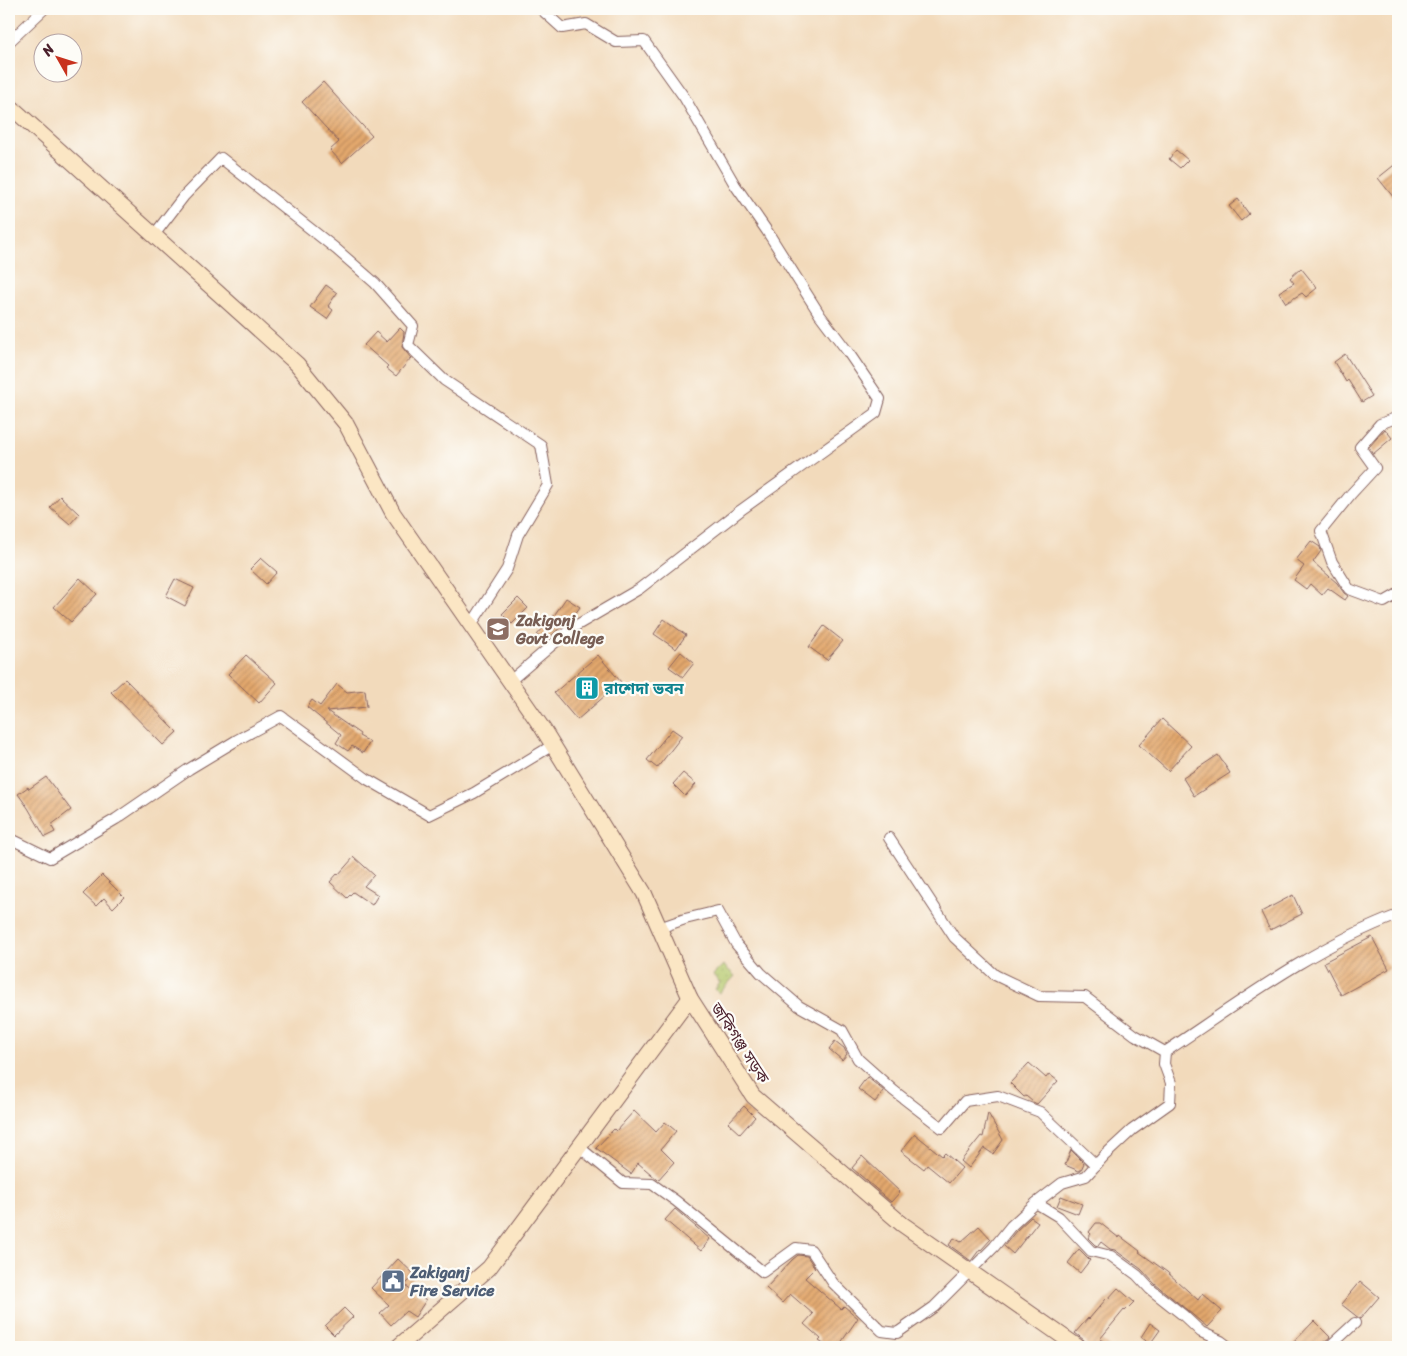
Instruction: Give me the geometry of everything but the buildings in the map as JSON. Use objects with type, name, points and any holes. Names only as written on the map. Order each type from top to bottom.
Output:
[{"type":"street","points":[[9,42],[44,9]]},
{"type":"street","points":[[510,681],[572,628],[640,589],[741,510],[876,413],[880,399],[820,315],[736,186],[684,97],[644,41],[616,42],[586,24],[562,28],[541,9]]},
{"type":"street","points":[[9,105],[297,364],[346,424],[393,513],[553,745],[644,893],[690,998]]},
{"type":"street","points":[[154,235],[184,196],[221,158],[336,249],[375,283],[413,326],[408,345],[444,380],[542,445],[548,485],[518,535],[507,569],[471,625]]},
{"type":"street","points":[[1398,417],[1380,424],[1360,447],[1375,468],[1351,494],[1321,532],[1332,562],[1349,590],[1384,602],[1398,594]]},
{"type":"street","points":[[9,838],[50,858],[116,819],[189,769],[281,716],[367,779],[428,816],[474,792],[553,745]]},
{"type":"street","points":[[889,838],[954,937],[995,975],[1038,996],[1085,997],[1135,1035],[1165,1052]]},
{"type":"street","points":[[659,928],[718,911],[736,944],[762,973],[799,1006],[842,1030],[858,1059],[894,1091],[942,1128],[965,1101],[998,1096],[1040,1112],[1096,1165]]},
{"type":"street","points":[[1165,1052],[1304,960],[1370,926],[1398,915]]},
{"type":"street","name":"জকিগঞ্জ সড়ক","points":[[398,1347],[489,1268],[690,998],[752,1096],[902,1224],[1078,1347]]},
{"type":"street","points":[[579,1147],[623,1183],[652,1184],[676,1201],[763,1272],[796,1248],[811,1250],[833,1283],[882,1331],[897,1333],[934,1307],[994,1247],[1011,1226],[1036,1203],[1062,1183],[1086,1176],[1132,1130],[1170,1103],[1171,1083],[1164,1064],[1165,1052]]},
{"type":"street","points":[[1036,1203],[1059,1217],[1091,1251],[1111,1256],[1137,1275],[1150,1289],[1201,1332],[1221,1341],[1229,1347]]},
{"type":"street","points":[[1329,1347],[1355,1322]]},
{"type":"green space","points":[[723,965],[735,976],[719,993],[715,989],[720,983],[713,975]]},
{"type":"place","name":"Zakigonj Govt College","points":[[498,629]]},
{"type":"place","name":"রাশেদা ভবন","points":[[587,688]]},
{"type":"place","name":"Zakiganj Fire Service","points":[[393,1281]]}]
